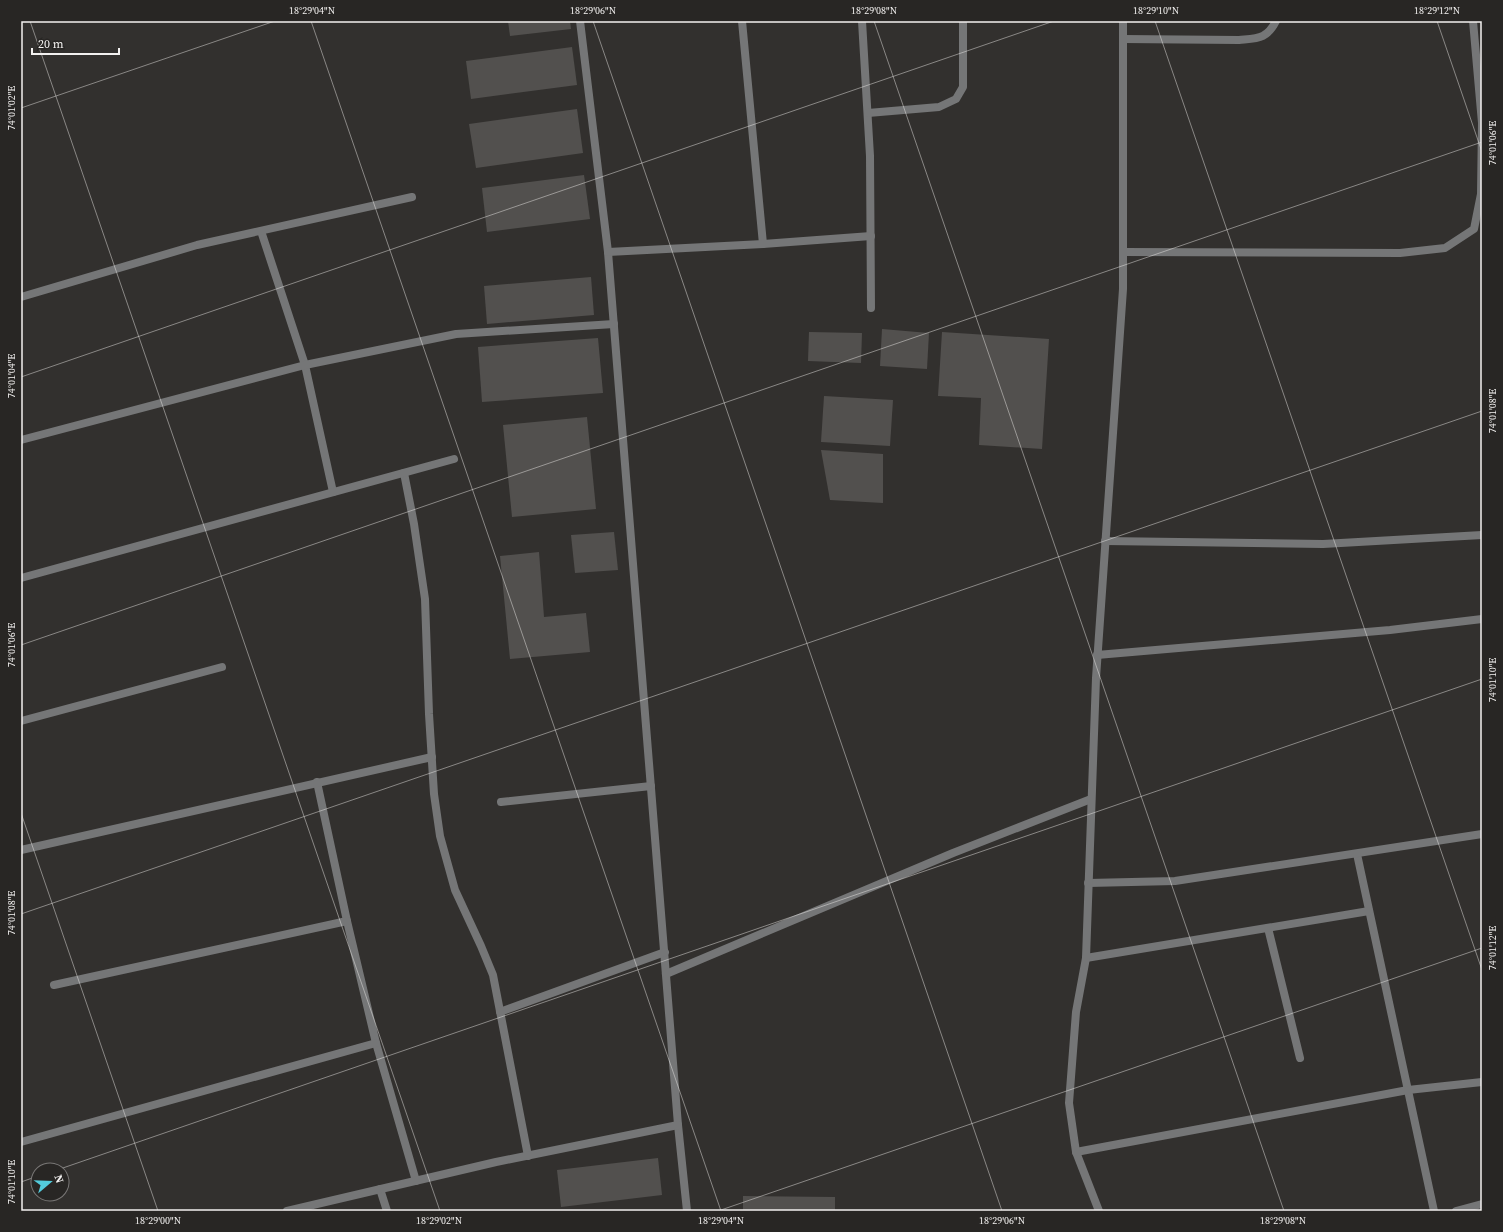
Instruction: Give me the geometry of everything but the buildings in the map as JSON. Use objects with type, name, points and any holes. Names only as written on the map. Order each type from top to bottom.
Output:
[{"type":"street","points":[[580,21],[608,252],[678,1125],[687,1211]]},
{"type":"street","points":[[742,21],[763,244]]},
{"type":"street","points":[[862,21],[870,156],[871,308]]},
{"type":"street","points":[[868,113],[939,107],[956,99],[963,86],[963,21]]},
{"type":"street","points":[[1099,1211],[1076,1152],[1069,1103],[1076,1012],[1086,958],[1097,655],[1123,289],[1123,21]]},
{"type":"street","points":[[1123,39],[1239,40],[1258,38],[1267,34],[1276,21]]},
{"type":"street","points":[[1124,252],[1400,253],[1445,248],[1474,229],[1481,194],[1482,123],[1474,21]]},
{"type":"street","points":[[21,297],[197,245],[412,197]]},
{"type":"street","points":[[261,231],[305,365],[333,492]]},
{"type":"street","points":[[608,252],[763,244],[871,236]]},
{"type":"street","points":[[21,440],[305,365],[456,334],[614,324]]},
{"type":"street","points":[[21,578],[454,459]]},
{"type":"street","points":[[404,473],[426,599],[434,794],[440,836],[455,890],[482,946],[493,975],[528,1156]]},
{"type":"street","points":[[1105,540],[1323,544],[1482,535]]},
{"type":"street","points":[[1097,655],[1390,630],[1482,619]]},
{"type":"street","points":[[21,721],[222,667]]},
{"type":"street","points":[[21,850],[432,757]]},
{"type":"street","points":[[317,782],[347,921],[376,1043],[416,1181]]},
{"type":"street","points":[[501,802],[651,786]]},
{"type":"street","points":[[666,974],[953,853],[1091,799]]},
{"type":"street","points":[[1088,883],[1176,881],[1482,834]]},
{"type":"street","points":[[1357,854],[1434,1211]]},
{"type":"street","points":[[1086,958],[1369,911]]},
{"type":"street","points":[[54,986],[347,921]]},
{"type":"street","points":[[1268,928],[1300,1058]]},
{"type":"street","points":[[500,1012],[665,952]]},
{"type":"street","points":[[21,1142],[376,1043]]},
{"type":"street","points":[[1076,1152],[1408,1090],[1482,1082]]},
{"type":"street","points":[[287,1211],[528,1156],[678,1125]]},
{"type":"street","points":[[380,1189],[387,1211]]},
{"type":"street","points":[[1456,1211],[1482,1204]]}]
